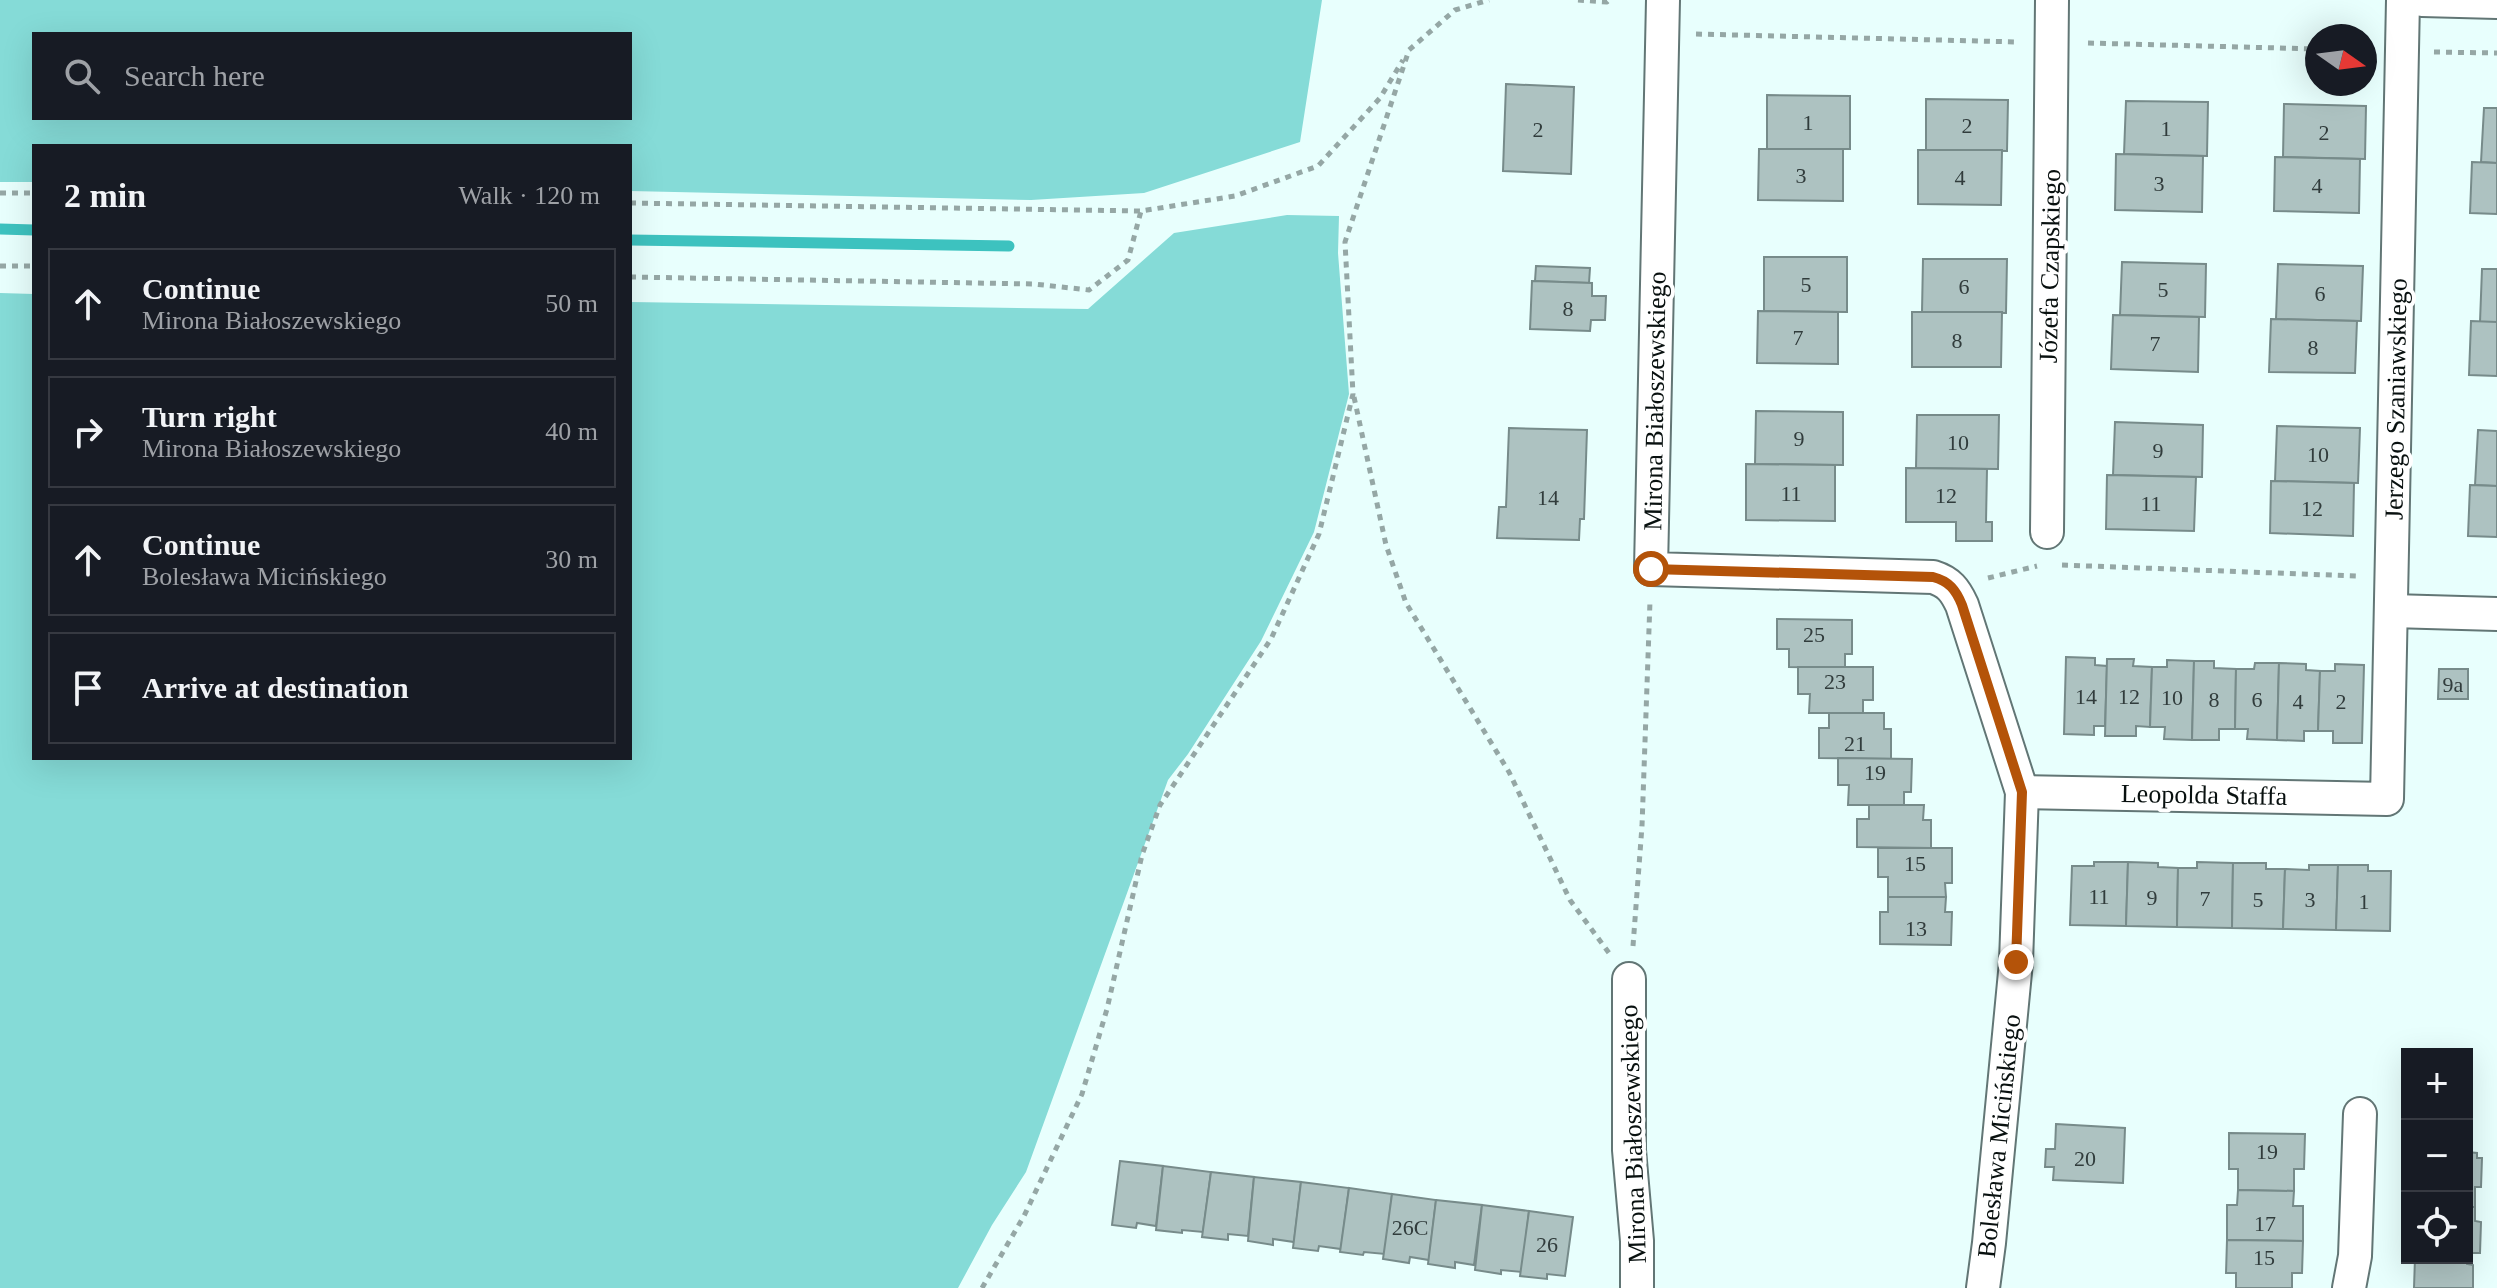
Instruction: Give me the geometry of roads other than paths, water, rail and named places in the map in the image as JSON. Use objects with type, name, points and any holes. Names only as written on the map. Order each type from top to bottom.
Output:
[{"type":"street","name":"Mirona Białoszewskiego","points":[[1663,0],[1651,569],[1933,577],[1943,580],[1952,586],[1962,605],[2022,792]]},
{"type":"street","name":"Józefa Czapskiego","points":[[2047,532],[2052,0]]},
{"type":"street","name":"Jerzego Szaniawskiego","points":[[2387,799],[2403,0]]},
{"type":"street","points":[[2422,0],[2497,2]]},
{"type":"street","points":[[2392,611],[2497,614]]},
{"type":"street","name":"Leopolda Staffa","points":[[2022,792],[2387,799]]},
{"type":"street","name":"Bolesława Micińskiego","points":[[1983,1288],[2016,962],[2022,792]]},
{"type":"street","name":"Mirona Białoszewskiego","points":[[1629,979],[1629,1150],[1637,1241],[1637,1288]]},
{"type":"street","points":[[2349,1288],[2355,1256],[2360,1114]]},
{"type":"waterway","points":[[0,229],[32,230]]},
{"type":"waterway","points":[[632,240],[1009,246]]}]
